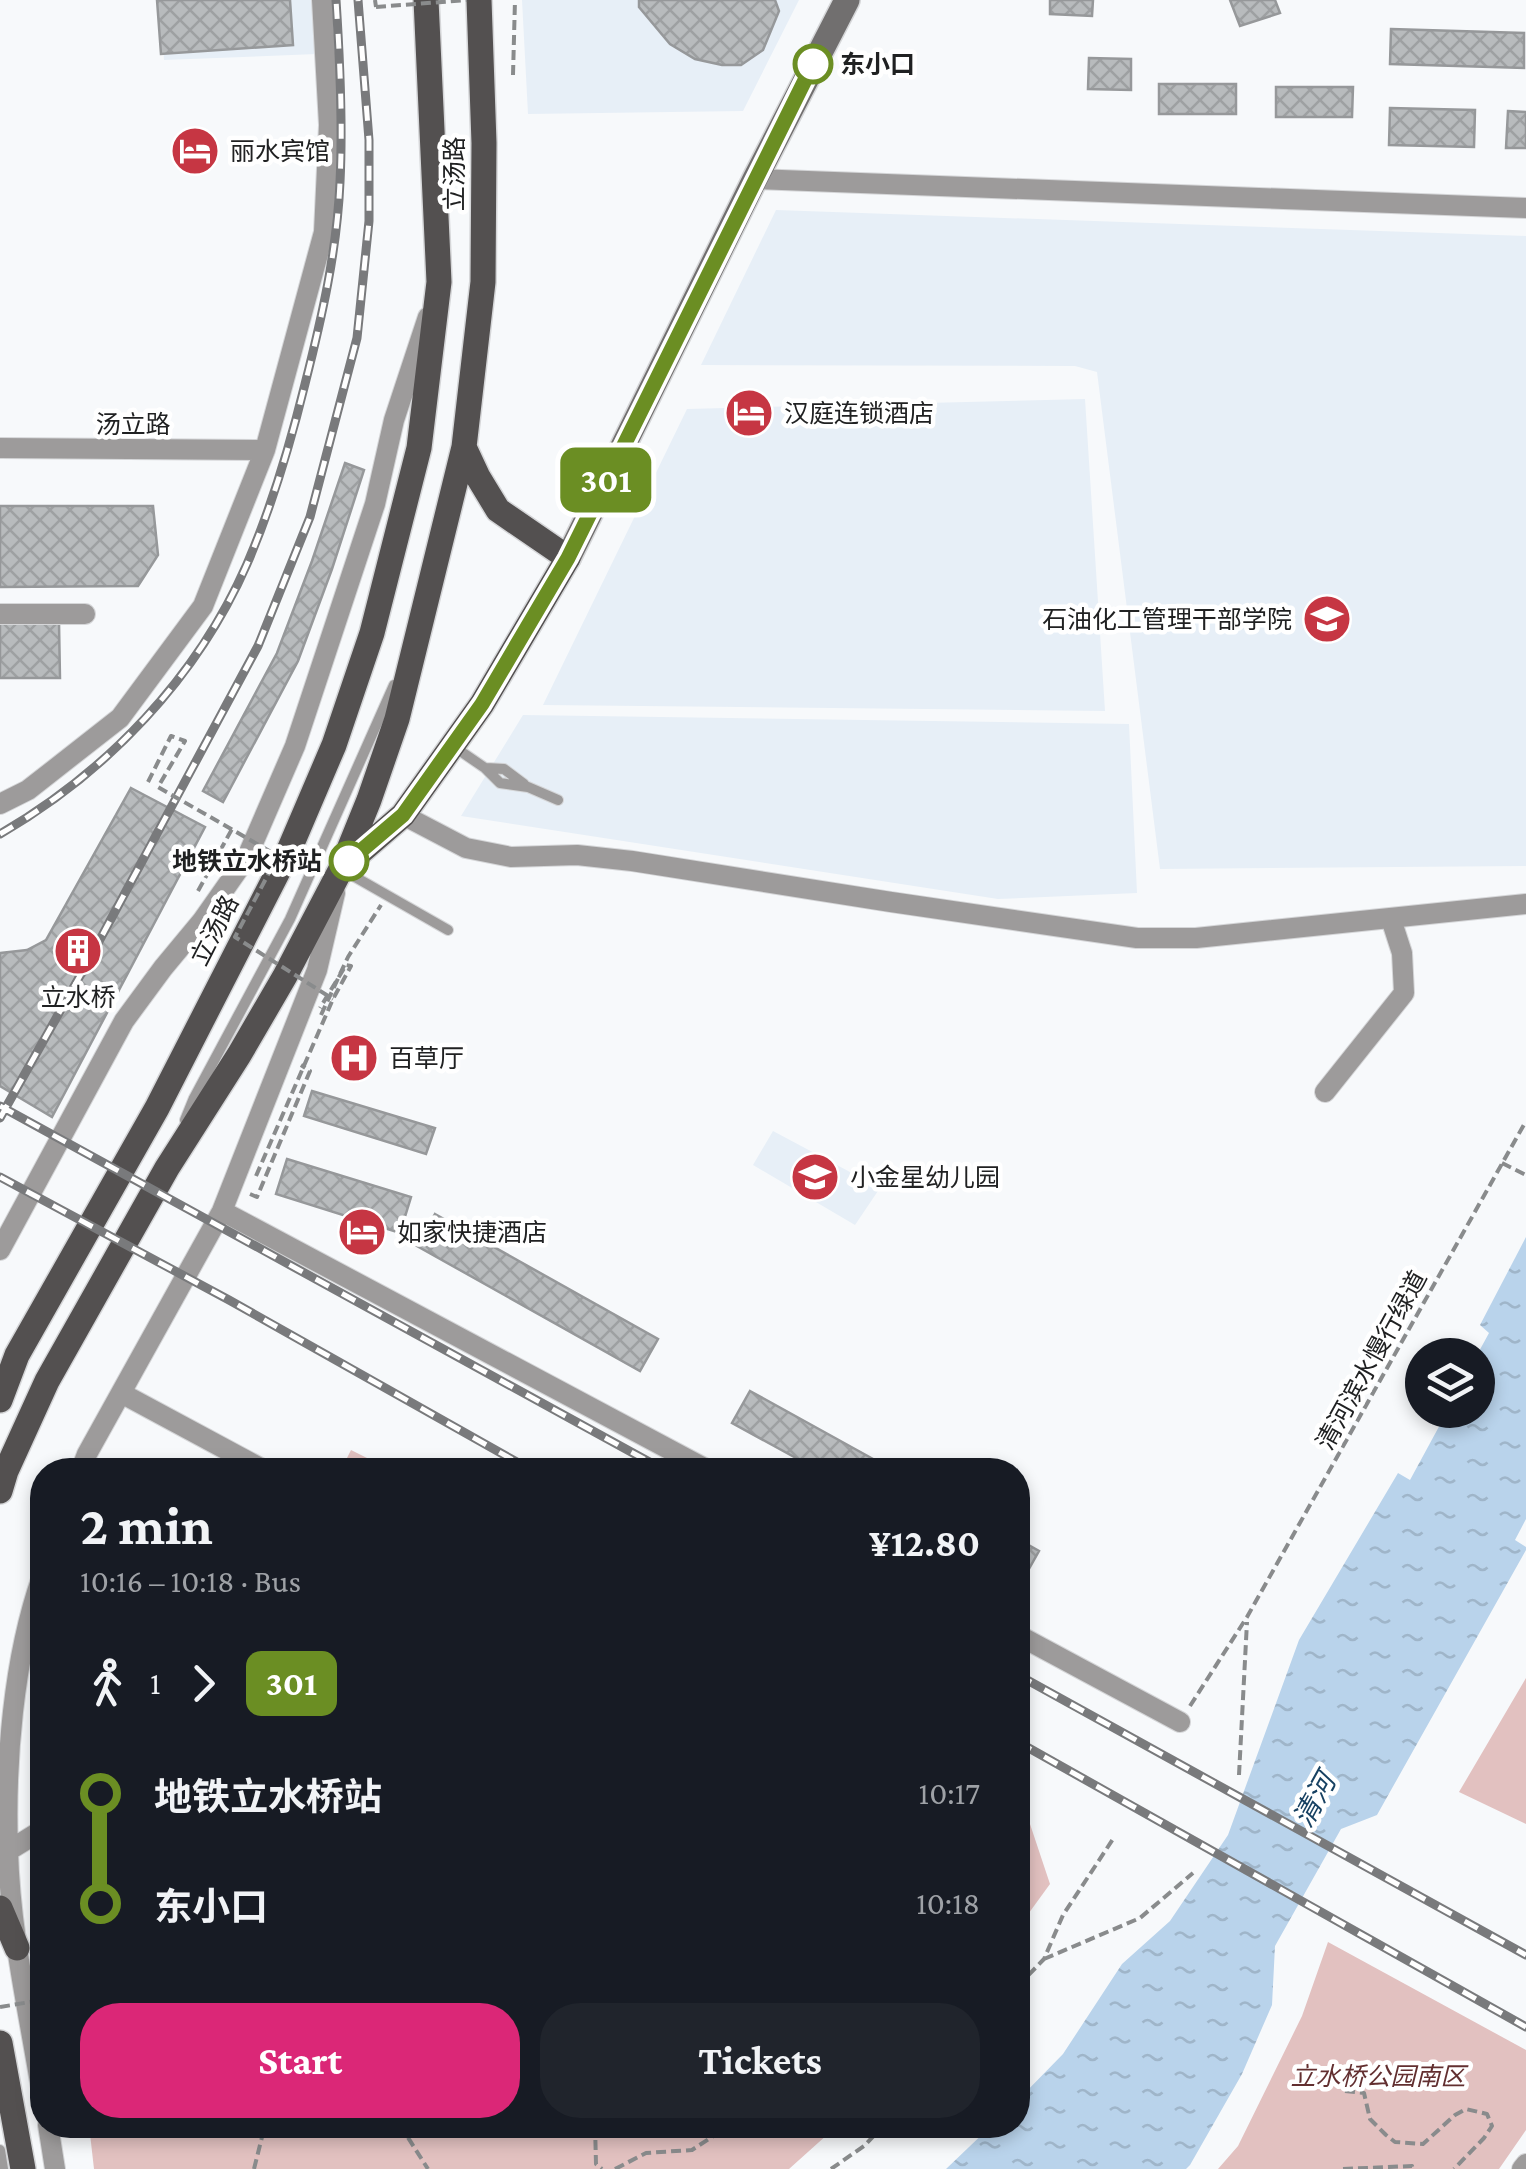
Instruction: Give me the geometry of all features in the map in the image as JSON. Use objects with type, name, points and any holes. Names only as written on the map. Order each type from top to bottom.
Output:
[{"type":"main road","name":"立汤路","points":[[0,1400],[17,1356],[157,1108],[290,848],[334,746],[372,634],[419,448],[439,282],[426,0]]},
{"type":"main road","name":"立汤路","points":[[0,1491],[47,1381],[167,1168],[285,976],[340,869],[397,719],[464,447],[484,282],[478,0]]},
{"type":"main road","points":[[340,869],[403,815],[482,704],[568,558],[498,510],[464,447]]},
{"type":"main road","points":[[0,1908],[17,1948]]},
{"type":"main road","points":[[1,2051],[23,2169]]},
{"type":"street","points":[[0,804],[28,790],[120,718],[203,606],[265,450],[324,232],[329,125],[322,0]]},
{"type":"street","points":[[568,558],[754,179],[847,0]]},
{"type":"street","points":[[754,179],[1526,208]]},
{"type":"street","name":"立汤路","points":[[0,1250],[124,1021],[247,857],[295,746],[376,504],[394,420],[439,282]]},
{"type":"street","name":"汤立路","points":[[0,448],[265,450]]},
{"type":"street","points":[[0,614],[85,614]]},
{"type":"street","points":[[403,815],[466,848],[511,857],[632,860],[1136,938],[1196,938],[1526,904]]},
{"type":"street","name":"立汤路","points":[[86,1458],[222,1211],[318,970],[340,869]]},
{"type":"street","points":[[1325,1092],[1404,993],[1402,954],[1391,918]]},
{"type":"street","points":[[222,1211],[685,1458]]},
{"type":"street","points":[[121,1393],[242,1458]]},
{"type":"street","points":[[30,1618],[18,1670],[10,1743],[8,1851],[17,1948],[30,2024]]},
{"type":"street","points":[[1030,1641],[1180,1722]]},
{"type":"street","points":[[8,1851],[30,1837]]},
{"type":"street","points":[[50,2138],[55,2169]]},
{"type":"lane","points":[[167,1168],[194,1098],[290,918],[415,642]]},
{"type":"lane","points":[[452,746],[500,783],[528,787],[558,800]]},
{"type":"lane","points":[[340,869],[448,930]]},
{"type":"lane","points":[[0,2150],[4,2169]]},
{"type":"path","points":[[375,0],[376,7],[467,0]]},
{"type":"path","points":[[513,75],[515,0]]},
{"type":"path","points":[[148,782],[171,736],[185,741],[158,787],[278,856],[236,937],[334,999]]},
{"type":"path","points":[[198,891],[232,829]]},
{"type":"path","points":[[250,1194],[257,1197],[280,1143],[310,1070],[300,1064],[348,957],[384,901]]},
{"type":"path","points":[[256,1176],[351,966],[346,964],[320,1008]]},
{"type":"path","name":"清河滨水慢行绿道","points":[[1180,1722],[1247,1617],[1526,1120]]},
{"type":"path","points":[[1502,1163],[1526,1175]]},
{"type":"path","name":"清河滨水慢行绿道","points":[[1238,1774],[1247,1617]]},
{"type":"path","points":[[1030,1973],[1044,1958],[1063,1915],[1114,1836]]},
{"type":"path","points":[[1044,1958],[1140,1918],[1192,1872]]},
{"type":"path","points":[[0,2007],[30,2002]]},
{"type":"path","points":[[1345,2091],[1364,2093],[1370,2119],[1395,2142],[1423,2144],[1466,2109],[1486,2114],[1492,2126],[1454,2169]]},
{"type":"path","points":[[254,2169],[262,2138]]},
{"type":"path","points":[[408,2138],[428,2169]]},
{"type":"path","points":[[595,2138],[596,2164],[602,2169]]},
{"type":"path","points":[[615,2169],[646,2153],[692,2150],[710,2138]]},
{"type":"path","points":[[831,2169],[872,2138]]},
{"type":"path","points":[[1342,2169],[1414,2169]]},
{"type":"shaded area","points":[[159,0],[316,0],[317,54],[164,60]]},
{"type":"shaded area","points":[[522,0],[799,0],[743,111],[528,114]]},
{"type":"shaded area","name":"石油化工管理干部学院","points":[[776,210],[1526,236],[1526,866],[1160,869],[1097,372],[1075,366],[701,365]]},
{"type":"shaded area","points":[[1085,399],[1105,711],[543,705],[687,409]]},
{"type":"shaded area","points":[[523,715],[1129,724],[1137,893],[998,899],[461,816]]},
{"type":"shaded area","name":"小金星幼儿园","points":[[773,1131],[880,1188],[855,1225],[753,1165]]},
{"type":"green space","points":[[351,1450],[367,1458],[347,1458]]},
{"type":"green space","points":[[1526,1678],[1526,1824],[1459,1792]]},
{"type":"green space","points":[[1030,1824],[1050,1884],[1030,1912]]},
{"type":"green space","name":"立水桥公园南区","points":[[1328,1942],[1526,2050],[1526,2130],[1499,2169],[1218,2169],[1238,2146],[1302,2016]]},
{"type":"green space","points":[[90,2138],[824,2138],[789,2169],[94,2169]]},
{"type":"water","name":"清河","points":[[1526,1237],[1526,1519],[1515,1540],[1526,1550],[1377,1815],[1341,1829],[1275,1946],[1272,2005],[1242,2074],[1190,2165],[1186,2169],[946,2169],[978,2138],[1030,2138],[1030,2088],[1063,2054],[1122,1964],[1170,1921],[1228,1835],[1299,1640],[1398,1473],[1410,1480],[1438,1428],[1495,1428],[1495,1338],[1486,1338],[1489,1333],[1480,1325]]},
{"type":"building","points":[[157,0],[290,0],[293,45],[161,54]]},
{"type":"building","points":[[639,0],[775,0],[779,11],[763,50],[741,65],[722,65],[695,59],[670,44],[639,7]]},
{"type":"building","points":[[1050,0],[1093,0],[1092,16],[1050,14]]},
{"type":"building","points":[[1230,0],[1275,0],[1280,13],[1240,26]]},
{"type":"building","points":[[1391,29],[1524,33],[1524,68],[1390,64]]},
{"type":"building","points":[[1089,58],[1131,59],[1131,90],[1088,89]]},
{"type":"building","points":[[1159,84],[1236,84],[1236,114],[1159,114]]},
{"type":"building","points":[[1276,87],[1353,87],[1352,117],[1276,117]]},
{"type":"building","points":[[1390,108],[1475,110],[1474,147],[1389,145]]},
{"type":"building","points":[[1508,111],[1526,112],[1526,148],[1506,148]]},
{"type":"building","points":[[345,463],[364,470],[332,569],[298,661],[223,802],[203,791],[277,653]]},
{"type":"building","points":[[0,506],[153,506],[158,555],[138,586],[0,587]]},
{"type":"building","points":[[0,623],[59,623],[60,678],[0,678]]},
{"type":"building","name":"立水桥","points":[[131,788],[205,827],[52,1117],[0,1086],[0,953],[27,950],[46,940]]},
{"type":"building","points":[[312,1091],[435,1128],[426,1154],[304,1116]]},
{"type":"building","points":[[287,1159],[411,1197],[400,1233],[276,1194]]},
{"type":"building","points":[[435,1214],[658,1339],[640,1371],[417,1246]]},
{"type":"building","points":[[750,1391],[871,1458],[796,1458],[732,1423]]},
{"type":"building","points":[[1030,1546],[1039,1551],[1030,1567]]},
{"type":"railway","points":[[0,834],[77,782],[145,718],[202,646],[256,542],[293,430],[332,259],[341,136],[336,0]]},
{"type":"railway","points":[[0,1118],[258,646],[310,517],[357,338],[369,221],[369,140],[358,0]]},
{"type":"railway","points":[[0,1106],[642,1458]]},
{"type":"railway","points":[[0,1177],[510,1458]]},
{"type":"railway","points":[[1030,1682],[1526,1955]]},
{"type":"railway","points":[[1030,1749],[1526,2027]]},
{"type":"bus line","name":"301","points":[[349,861],[403,815],[482,704],[568,558],[813,64]]},
{"type":"place","name":"东小口","points":[[813,64]]},
{"type":"place","name":"丽水宾馆","points":[[195,151]]},
{"type":"place","name":"汉庭连锁酒店","points":[[749,413]]},
{"type":"place","name":"石油化工管理干部学院","points":[[1327,619]]},
{"type":"place","name":"地铁立水桥站","points":[[349,861]]},
{"type":"place","name":"立水桥","points":[[78,951]]},
{"type":"place","name":"百草厅","points":[[354,1058]]},
{"type":"place","name":"小金星幼儿园","points":[[815,1177]]},
{"type":"place","name":"如家快捷酒店","points":[[362,1232]]}]
